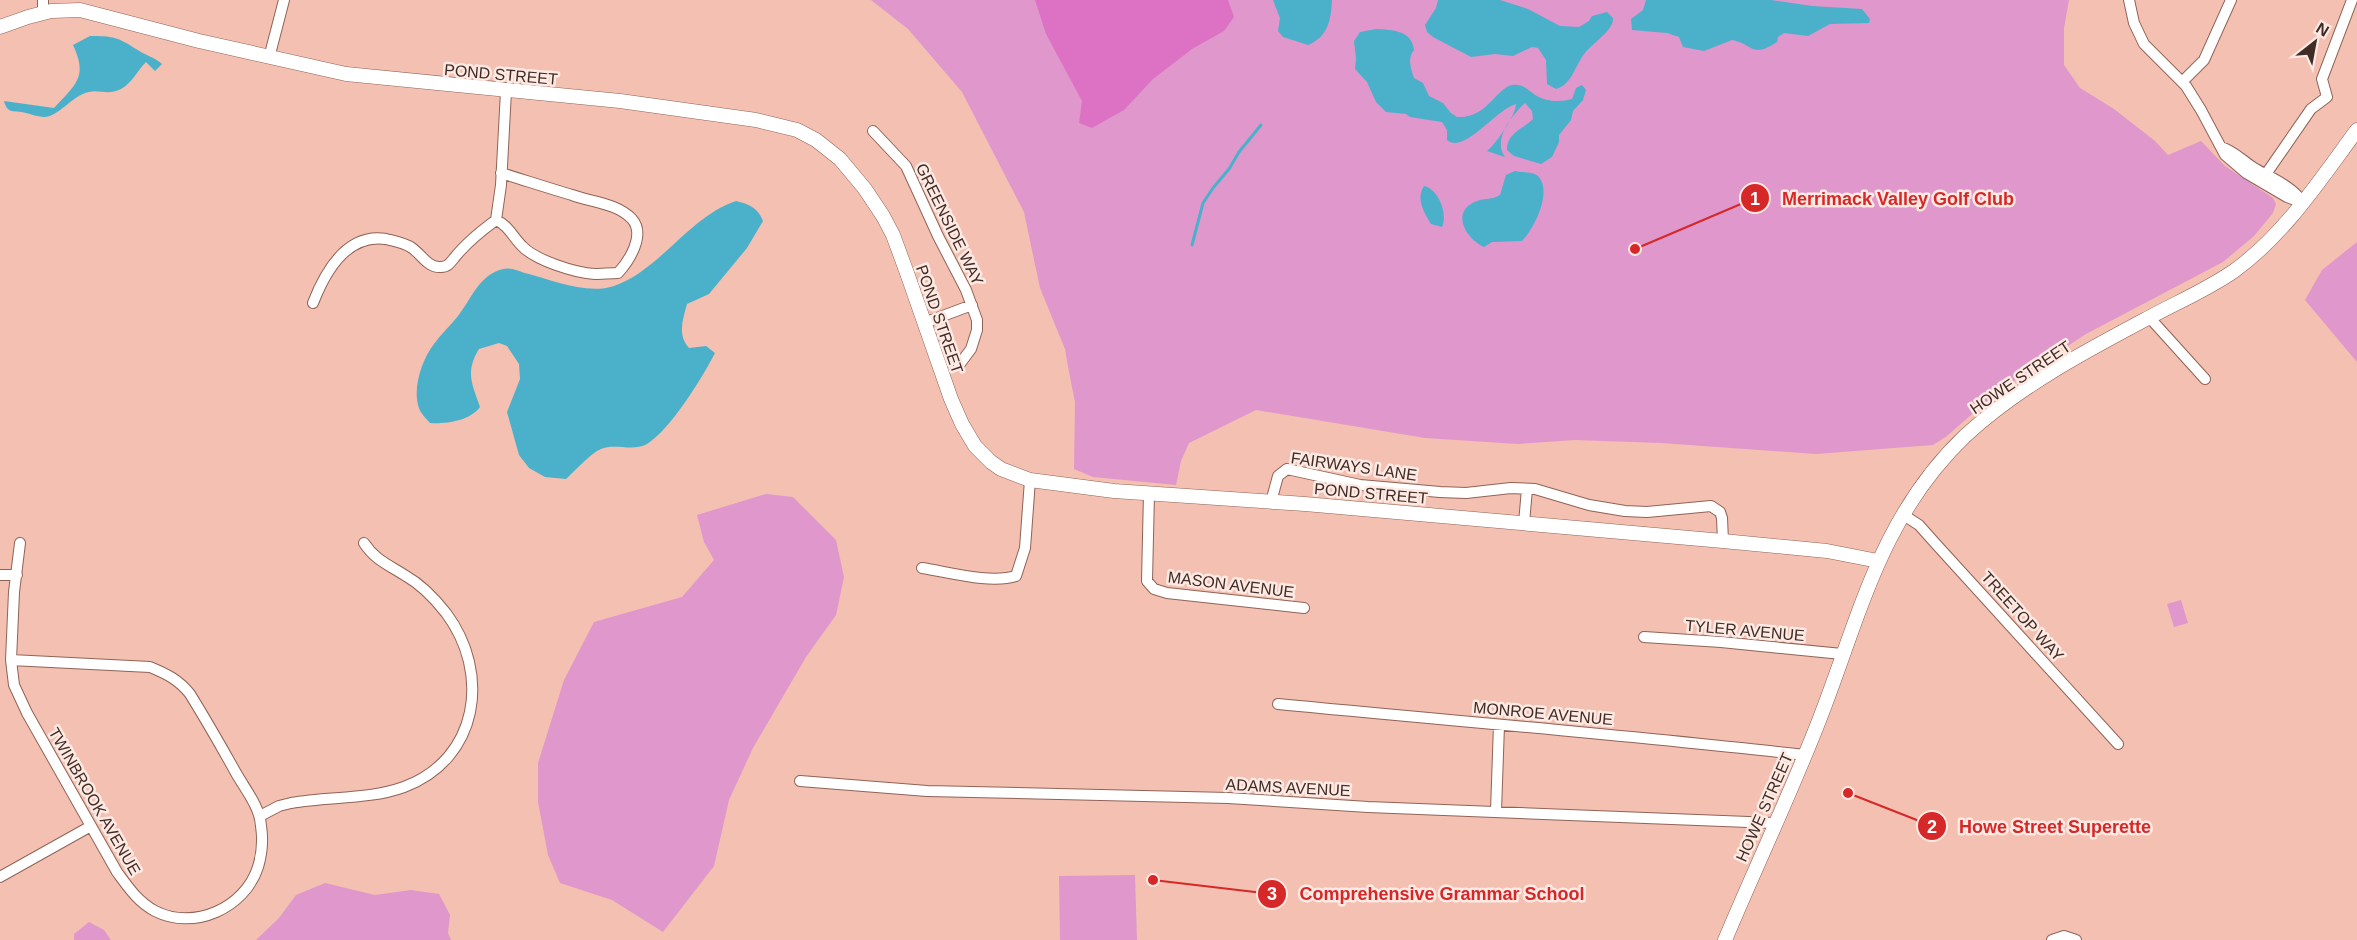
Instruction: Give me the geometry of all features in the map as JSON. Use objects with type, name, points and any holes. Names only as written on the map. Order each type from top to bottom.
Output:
[{"type":"street","points":[[269,58],[284,0]]},
{"type":"street","points":[[2129,0],[2134,23],[2144,44],[2182,82],[2201,110],[2225,155],[2239,168],[2287,197],[2303,202]]},
{"type":"street","points":[[2182,82],[2204,60],[2231,0]]},
{"type":"street","points":[[2266,174],[2311,109],[2327,96],[2322,79],[2352,0]]},
{"type":"street","name":"POND STREET","points":[[0,27],[43,7],[91,12],[269,58],[377,79],[620,101],[756,120],[797,130],[816,140],[848,167],[877,206],[893,234],[951,399],[972,442],[991,462],[1008,473],[1030,480],[1149,493],[1524,523],[1827,551],[1878,561]]},
{"type":"street","points":[[313,303],[328,271],[348,248],[357,243],[378,238],[395,241],[410,247],[431,266],[448,266],[464,247],[496,220],[506,92]]},
{"type":"street","name":"HOWE STREET","points":[[1725,940],[1805,755],[1878,561],[1902,514],[1942,459],[1985,419],[2057,369],[2207,288],[2240,266],[2270,241],[2303,202],[2357,130]]},
{"type":"street","name":"GREENSIDE WAY","points":[[873,131],[906,166],[972,306],[977,320],[976,336],[968,357],[959,365]]},
{"type":"street","points":[[2221,147],[2229,149],[2289,188],[2303,202]]},
{"type":"street","points":[[496,220],[505,224],[522,246],[537,257],[562,267],[593,274],[618,273],[630,261],[637,232],[634,221],[624,212],[501,172]]},
{"type":"street","name":"GREENSIDE WAY","points":[[924,323],[972,306]]},
{"type":"street","points":[[2150,317],[2205,379]]},
{"type":"street","name":"FAIRWAYS LANE","points":[[1271,502],[1278,476],[1287,469],[1360,485],[1440,492],[1527,489],[1546,492],[1589,505],[1625,511],[1647,512],[1711,506],[1720,512],[1722,518],[1722,541]]},
{"type":"street","points":[[922,568],[990,578],[1008,579],[1016,576],[1024,548],[1030,480]]},
{"type":"street","points":[[1524,523],[1527,489]]},
{"type":"street","name":"MASON AVENUE","points":[[1149,493],[1146,567],[1147,581],[1154,589],[1167,593],[1304,608]]},
{"type":"street","name":"TREETOP WAY","points":[[1902,514],[1919,525],[2014,626],[2118,744]]},
{"type":"street","name":"TWINBROOK AVENUE","points":[[10,660],[150,667],[167,674],[183,686],[190,694],[260,816],[262,847],[254,878],[233,903],[214,913],[194,919],[172,917],[162,914],[136,897],[117,872],[27,713],[14,685],[10,660],[21,543]]},
{"type":"street","points":[[260,816],[279,806],[291,803],[374,795],[404,787],[419,780],[440,764],[457,744],[465,729],[471,712],[473,678],[468,653],[457,629],[431,596],[418,584],[385,565],[370,553],[364,543]]},
{"type":"street","points":[[0,575],[17,575]]},
{"type":"street","name":"TYLER AVENUE","points":[[1644,638],[1721,642],[1842,654]]},
{"type":"street","name":"MONROE AVENUE","points":[[1278,704],[1638,736],[1805,755]]},
{"type":"street","points":[[1496,812],[1499,725]]},
{"type":"street","name":"ADAMS AVENUE","points":[[800,781],[927,791],[1216,798],[1368,807],[1774,823]]},
{"type":"street","points":[[0,877],[91,826]]},
{"type":"street","points":[[2052,940],[2064,936],[2076,940]]},
{"type":"shaded area","points":[[871,0],[2069,0],[2064,28],[2064,65],[2080,88],[2114,109],[2155,141],[2168,155],[2201,141],[2225,166],[2273,198],[2276,204],[2273,213],[2254,236],[2223,262],[2086,334],[1996,393],[1947,436],[1933,445],[1816,454],[1661,443],[1575,440],[1518,444],[1425,438],[1256,410],[1189,443],[1181,461],[1176,485],[1093,477],[1074,469],[1075,402],[1065,349],[1040,288],[1024,212],[962,92],[908,29]]},
{"type":"shaded area","points":[[1035,0],[1228,0],[1234,17],[1224,31],[1192,49],[1153,79],[1124,110],[1092,128],[1079,123],[1082,101],[1046,34]]},
{"type":"shaded area","points":[[2357,242],[2357,362],[2305,300],[2322,270]]},
{"type":"shaded area","points":[[766,494],[793,497],[836,540],[844,577],[836,615],[806,657],[753,748],[729,800],[714,866],[663,932],[612,900],[560,883],[548,855],[538,802],[538,763],[564,680],[594,622],[682,597],[714,560],[704,542],[697,515]]},
{"type":"shaded area","points":[[2181,600],[2188,623],[2174,627],[2167,604]]},
{"type":"shaded area","points":[[1135,875],[1137,940],[1060,940],[1059,876]]},
{"type":"shaded area","points":[[325,883],[375,895],[411,890],[439,894],[450,915],[448,933],[451,940],[256,940],[279,918],[296,895]]},
{"type":"shaded area","points":[[89,922],[104,930],[111,940],[74,940],[74,934]]},
{"type":"water","points":[[1273,0],[1332,0],[1331,14],[1324,33],[1308,45],[1283,37],[1278,31],[1280,18]]},
{"type":"water","points":[[1438,0],[1500,0],[1528,9],[1560,26],[1579,27],[1589,21],[1592,16],[1607,12],[1613,18],[1610,27],[1585,53],[1570,79],[1556,89],[1547,84],[1546,60],[1538,48],[1532,47],[1513,56],[1495,54],[1471,57],[1433,37],[1427,32],[1425,25],[1436,8]]},
{"type":"water","points":[[1646,0],[1771,0],[1812,6],[1862,9],[1870,19],[1869,23],[1830,24],[1808,36],[1784,33],[1778,37],[1777,42],[1757,50],[1732,40],[1704,51],[1683,47],[1679,37],[1667,33],[1632,30],[1631,19],[1643,10]]},
{"type":"water","points":[[1376,29],[1400,32],[1409,38],[1414,50],[1410,60],[1414,78],[1423,83],[1429,96],[1443,103],[1457,117],[1467,116],[1483,109],[1500,92],[1512,85],[1523,86],[1545,99],[1559,101],[1572,99],[1576,88],[1582,85],[1586,90],[1583,100],[1573,111],[1571,120],[1559,135],[1559,142],[1552,157],[1541,164],[1514,156],[1507,150],[1513,135],[1533,119],[1532,111],[1525,103],[1510,120],[1516,104],[1499,114],[1471,137],[1454,143],[1447,140],[1447,130],[1442,122],[1386,112],[1376,102],[1367,82],[1355,69],[1354,41],[1360,32]]},
{"type":"water","points":[[90,36],[119,40],[162,64],[155,71],[146,62],[121,89],[112,92],[93,91],[83,94],[50,116],[41,117],[8,109],[4,101],[54,108],[77,80],[79,65],[73,45]]},
{"type":"water","points":[[1505,129],[1501,143],[1505,157],[1487,151],[1495,142]]},
{"type":"water","points":[[1515,171],[1538,176],[1544,191],[1540,210],[1532,228],[1522,241],[1492,242],[1484,247],[1466,231],[1462,218],[1464,211],[1477,201],[1500,195],[1506,175]]},
{"type":"water","points":[[1424,186],[1434,192],[1441,203],[1444,216],[1442,227],[1431,224],[1423,209],[1421,195]]},
{"type":"water","points":[[736,201],[752,207],[763,221],[747,248],[709,294],[687,304],[683,321],[683,338],[689,348],[706,346],[715,353],[676,415],[647,444],[601,449],[566,479],[545,477],[529,468],[519,455],[507,412],[520,379],[519,364],[507,346],[499,343],[479,349],[472,365],[471,378],[480,407],[476,412],[457,421],[430,423],[421,412],[417,392],[419,374],[426,358],[437,340],[488,276],[509,268],[581,288],[614,286],[646,268],[704,218]]},
{"type":"waterway","points":[[1192,245],[1203,203],[1261,125]]},
{"type":"place","name":"Merrimack Valley Golf Club","points":[[1635,249]]},
{"type":"place","name":"Howe Street Superette","points":[[1848,793]]},
{"type":"place","name":"Comprehensive Grammar School","points":[[1153,880]]}]
